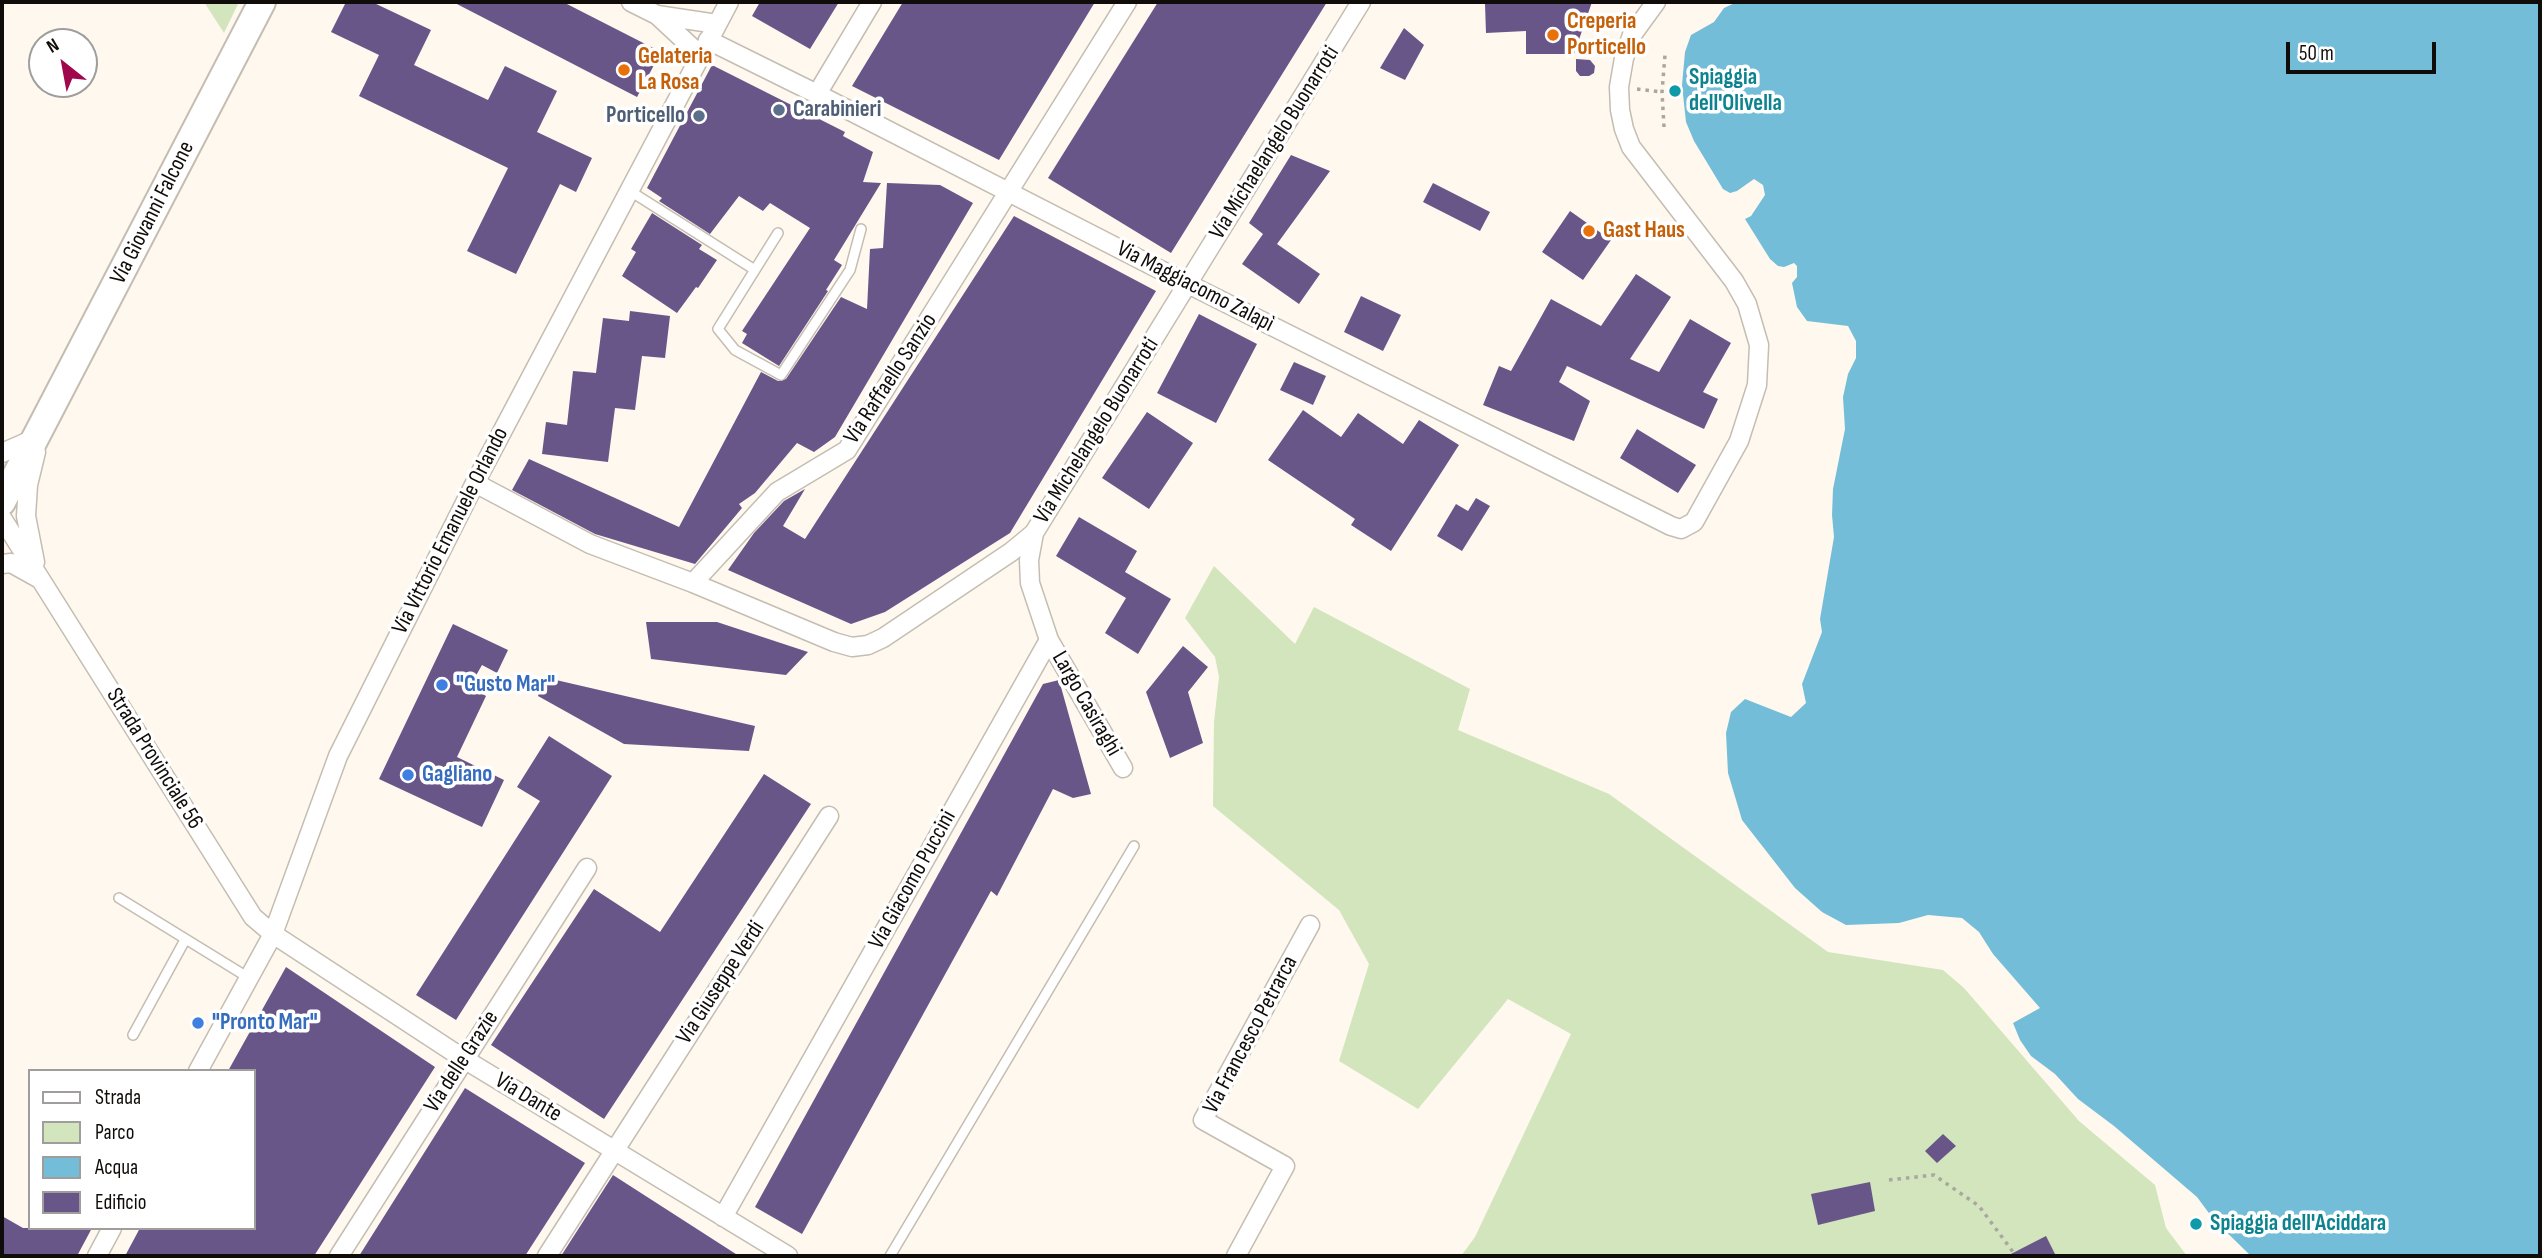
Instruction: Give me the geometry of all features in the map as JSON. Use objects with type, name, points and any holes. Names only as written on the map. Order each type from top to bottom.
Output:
[{"type":"street","name":"Via Giovanni Falcone","points":[[2,502],[262,2]]},
{"type":"street","points":[[631,2],[657,15],[717,24]]},
{"type":"street","name":"Via Vittorio Emanuele Orlando","points":[[199,1069],[273,934],[338,756],[475,483],[729,2]]},
{"type":"street","points":[[817,94],[872,2]]},
{"type":"street","name":"Via Raffaello Sanzio","points":[[693,583],[777,492],[848,450],[1127,2]]},
{"type":"street","name":"Via Michaelangelo Buonarroti","points":[[1188,284],[1361,2]]},
{"type":"street","points":[[1619,87],[1624,58],[1632,36],[1656,2]]},
{"type":"street","name":"Via Maggiacomo Zalapì","points":[[657,15],[704,48],[817,94],[1671,526],[1685,528],[1697,518],[1739,441],[1757,385],[1759,345],[1747,304],[1734,281],[1631,147],[1620,110],[1619,87]]},
{"type":"street","name":"Via Michelangelo Buonarroti","points":[[693,583],[834,642],[852,647],[867,645],[883,638],[1011,552],[1034,533],[1188,284]]},
{"type":"street","name":"Via Giovanni Falcone","points":[[39,576],[26,516],[28,485],[40,431]]},
{"type":"street","points":[[2,453],[40,431]]},
{"type":"street","points":[[475,483],[590,544],[693,583]]},
{"type":"street","name":"Strada Provinciale 56","points":[[2,518],[253,917],[273,934]]},
{"type":"street","points":[[1034,533],[1028,560],[1030,583],[1049,640]]},
{"type":"street","points":[[2,564],[11,563],[39,576]]},
{"type":"street","name":"Largo Casiraghi","points":[[1049,640],[1123,768]]},
{"type":"street","name":"Via Giacomo Puccini","points":[[723,1217],[1049,640]]},
{"type":"street","name":"Via Giuseppe Verdi","points":[[547,1256],[829,816]]},
{"type":"street","name":"Via delle Grazie","points":[[339,1256],[587,868]]},
{"type":"street","name":"Via Francesco Petrarca","points":[[1236,1256],[1285,1166],[1203,1120],[1310,925]]},
{"type":"street","name":"Via Dante","points":[[273,934],[464,1059],[788,1256]]},
{"type":"street","points":[[97,1256],[111,1230]]},
{"type":"lane","points":[[630,191],[755,270]]},
{"type":"lane","points":[[778,233],[718,329],[735,350],[781,375],[850,270],[861,229]]},
{"type":"lane","points":[[890,1256],[1134,846]]},
{"type":"lane","points":[[119,898],[249,978]]},
{"type":"lane","points":[[133,1035],[185,940]]},
{"type":"path","points":[[1664,127],[1662,92],[1665,55]]},
{"type":"path","points":[[1619,87],[1662,92]]},
{"type":"path","points":[[1889,1180],[1934,1175],[1979,1206],[2016,1256]]},
{"type":"green space","points":[[204,2],[239,2],[224,33]]},
{"type":"green space","points":[[1214,566],[1295,644],[1314,607],[1470,689],[1458,730],[1609,794],[1828,952],[1943,970],[1964,988],[2079,1121],[2155,1185],[2166,1228],[2187,1256],[1461,1256],[1475,1237],[1571,1034],[1508,999],[1418,1109],[1339,1061],[1369,964],[1339,910],[1213,806],[1214,722],[1219,677],[1215,657],[1185,618]]},
{"type":"water","points":[[1737,2],[2540,2],[2540,1256],[2251,1256],[2214,1220],[2197,1197],[2078,1099],[2055,1074],[2031,1056],[2013,1023],[2040,1008],[1993,954],[1979,932],[1962,918],[1928,915],[1899,923],[1846,925],[1822,912],[1795,888],[1742,820],[1728,773],[1726,733],[1731,712],[1745,699],[1791,717],[1806,703],[1802,684],[1822,632],[1820,619],[1834,537],[1833,489],[1845,429],[1843,397],[1848,374],[1856,358],[1856,341],[1848,326],[1807,321],[1797,307],[1792,283],[1797,277],[1797,266],[1794,263],[1778,266],[1770,259],[1745,219],[1751,216],[1765,195],[1763,185],[1754,179],[1737,191],[1730,193],[1723,189],[1694,141],[1686,122],[1682,85],[1685,52],[1691,35],[1714,22],[1724,8]]},
{"type":"building","points":[[346,2],[372,2],[431,30],[414,65],[488,100],[505,66],[557,91],[537,132],[592,158],[576,192],[560,184],[516,274],[467,251],[508,168],[359,96],[379,55],[331,32]]},
{"type":"building","points":[[453,2],[563,2],[661,52],[637,97]]},
{"type":"building","points":[[760,2],[839,2],[810,49],[752,16]]},
{"type":"building","points":[[903,2],[1095,2],[999,160],[852,86]]},
{"type":"building","points":[[1158,2],[1327,2],[1171,253],[1048,178]]},
{"type":"building","name":"Creperia Porticello","points":[[1592,2],[1574,54],[1526,54],[1526,31],[1486,33],[1485,4]]},
{"type":"building","points":[[1404,28],[1424,45],[1405,80],[1380,68]]},
{"type":"building","points":[[1576,59],[1590,60],[1595,66],[1594,73],[1580,76],[1576,71]]},
{"type":"building","points":[[712,65],[845,132],[843,136],[873,152],[863,182],[881,183],[834,260],[842,265],[826,290],[828,291],[779,366],[742,343],[747,334],[742,331],[810,228],[770,203],[763,211],[739,196],[710,234],[659,201],[662,198],[647,188]]},
{"type":"building","points":[[1291,155],[1330,171],[1277,244],[1320,274],[1299,304],[1242,264],[1263,234],[1249,223]]},
{"type":"building","points":[[887,183],[940,185],[973,203],[835,437],[814,452],[797,443],[755,493],[739,504],[742,508],[695,564],[595,534],[512,490],[529,459],[679,527],[761,372],[778,381],[786,379],[841,297],[867,309],[870,249],[883,248]]},
{"type":"building","points":[[1433,183],[1490,212],[1480,231],[1423,202]]},
{"type":"building","points":[[1570,211],[1611,240],[1583,280],[1542,252]]},
{"type":"building","points":[[652,213],[702,245],[699,249],[717,260],[677,313],[622,276],[636,252],[631,249]]},
{"type":"building","points":[[1014,216],[1156,291],[1010,533],[885,612],[851,624],[728,570],[754,533],[784,501],[805,489],[783,526],[805,539]]},
{"type":"building","points":[[1636,274],[1671,297],[1630,359],[1659,372],[1690,319],[1731,343],[1703,392],[1718,399],[1704,429],[1567,366],[1559,382],[1590,401],[1574,441],[1483,405],[1499,366],[1511,371],[1551,299],[1601,326]]},
{"type":"building","points":[[1361,296],[1401,315],[1383,351],[1344,332]]},
{"type":"building","points":[[630,311],[670,316],[665,358],[642,356],[635,410],[615,408],[608,462],[542,454],[546,422],[567,425],[573,371],[596,373],[603,318],[629,321]]},
{"type":"building","points":[[1199,314],[1257,344],[1216,423],[1157,393]]},
{"type":"building","points":[[1294,362],[1326,376],[1313,405],[1280,390]]},
{"type":"building","points":[[1303,410],[1341,437],[1358,413],[1403,444],[1419,420],[1459,445],[1391,551],[1351,525],[1355,519],[1268,460]]},
{"type":"building","points":[[1147,412],[1193,443],[1149,509],[1102,478]]},
{"type":"building","points":[[1637,429],[1696,465],[1678,493],[1620,458]]},
{"type":"building","points":[[1476,498],[1490,506],[1462,551],[1437,536],[1456,504],[1468,511]]},
{"type":"building","points":[[1079,517],[1137,551],[1125,572],[1171,599],[1138,654],[1105,633],[1126,598],[1056,556]]},
{"type":"building","points":[[646,622],[717,622],[808,652],[786,675],[651,659]]},
{"type":"building","points":[[453,624],[508,650],[497,673],[482,665],[470,686],[486,696],[457,757],[504,780],[482,827],[379,779]]},
{"type":"building","points":[[1183,646],[1208,667],[1188,692],[1203,743],[1170,758],[1146,692]]},
{"type":"building","points":[[543,677],[755,726],[749,751],[624,744],[538,696]]},
{"type":"building","points":[[1059,680],[1091,794],[1073,798],[1053,789],[997,896],[991,891],[802,1234],[755,1207],[1043,684]]},
{"type":"building","points":[[549,736],[612,776],[456,1020],[416,995],[540,801],[517,787]]},
{"type":"building","points":[[764,774],[811,804],[604,1119],[491,1045],[594,889],[660,932]]},
{"type":"building","points":[[286,967],[435,1067],[314,1256],[125,1256],[139,1230],[256,1230],[256,1069],[229,1069]]},
{"type":"building","points":[[465,1088],[585,1163],[525,1256],[359,1256]]},
{"type":"building","points":[[1943,1134],[1956,1146],[1937,1163],[1925,1151]]},
{"type":"building","points":[[613,1175],[739,1256],[561,1256]]},
{"type":"building","points":[[1870,1182],[1875,1211],[1818,1225],[1811,1194]]},
{"type":"building","points":[[2,1216],[28,1230],[91,1230],[77,1256],[2,1256]]},
{"type":"building","points":[[2046,1236],[2056,1256],[2007,1256]]},
{"type":"place","name":"Creperia Porticello","points":[[1553,35]]},
{"type":"place","name":"Gelateria La Rosa","points":[[624,70]]},
{"type":"place","name":"Spiaggia dell'Olivella","points":[[1675,91]]},
{"type":"place","name":"Carabinieri","points":[[779,110]]},
{"type":"place","name":"Porticello","points":[[699,116]]},
{"type":"place","name":"Gast Haus","points":[[1589,231]]},
{"type":"place","name":"\"Gusto Mar\"","points":[[442,685]]},
{"type":"place","name":"Gagliano","points":[[408,775]]},
{"type":"place","name":"\"Pronto Mar\"","points":[[198,1023]]},
{"type":"place","name":"Spiaggia dell'Aciddara","points":[[2196,1224]]}]
